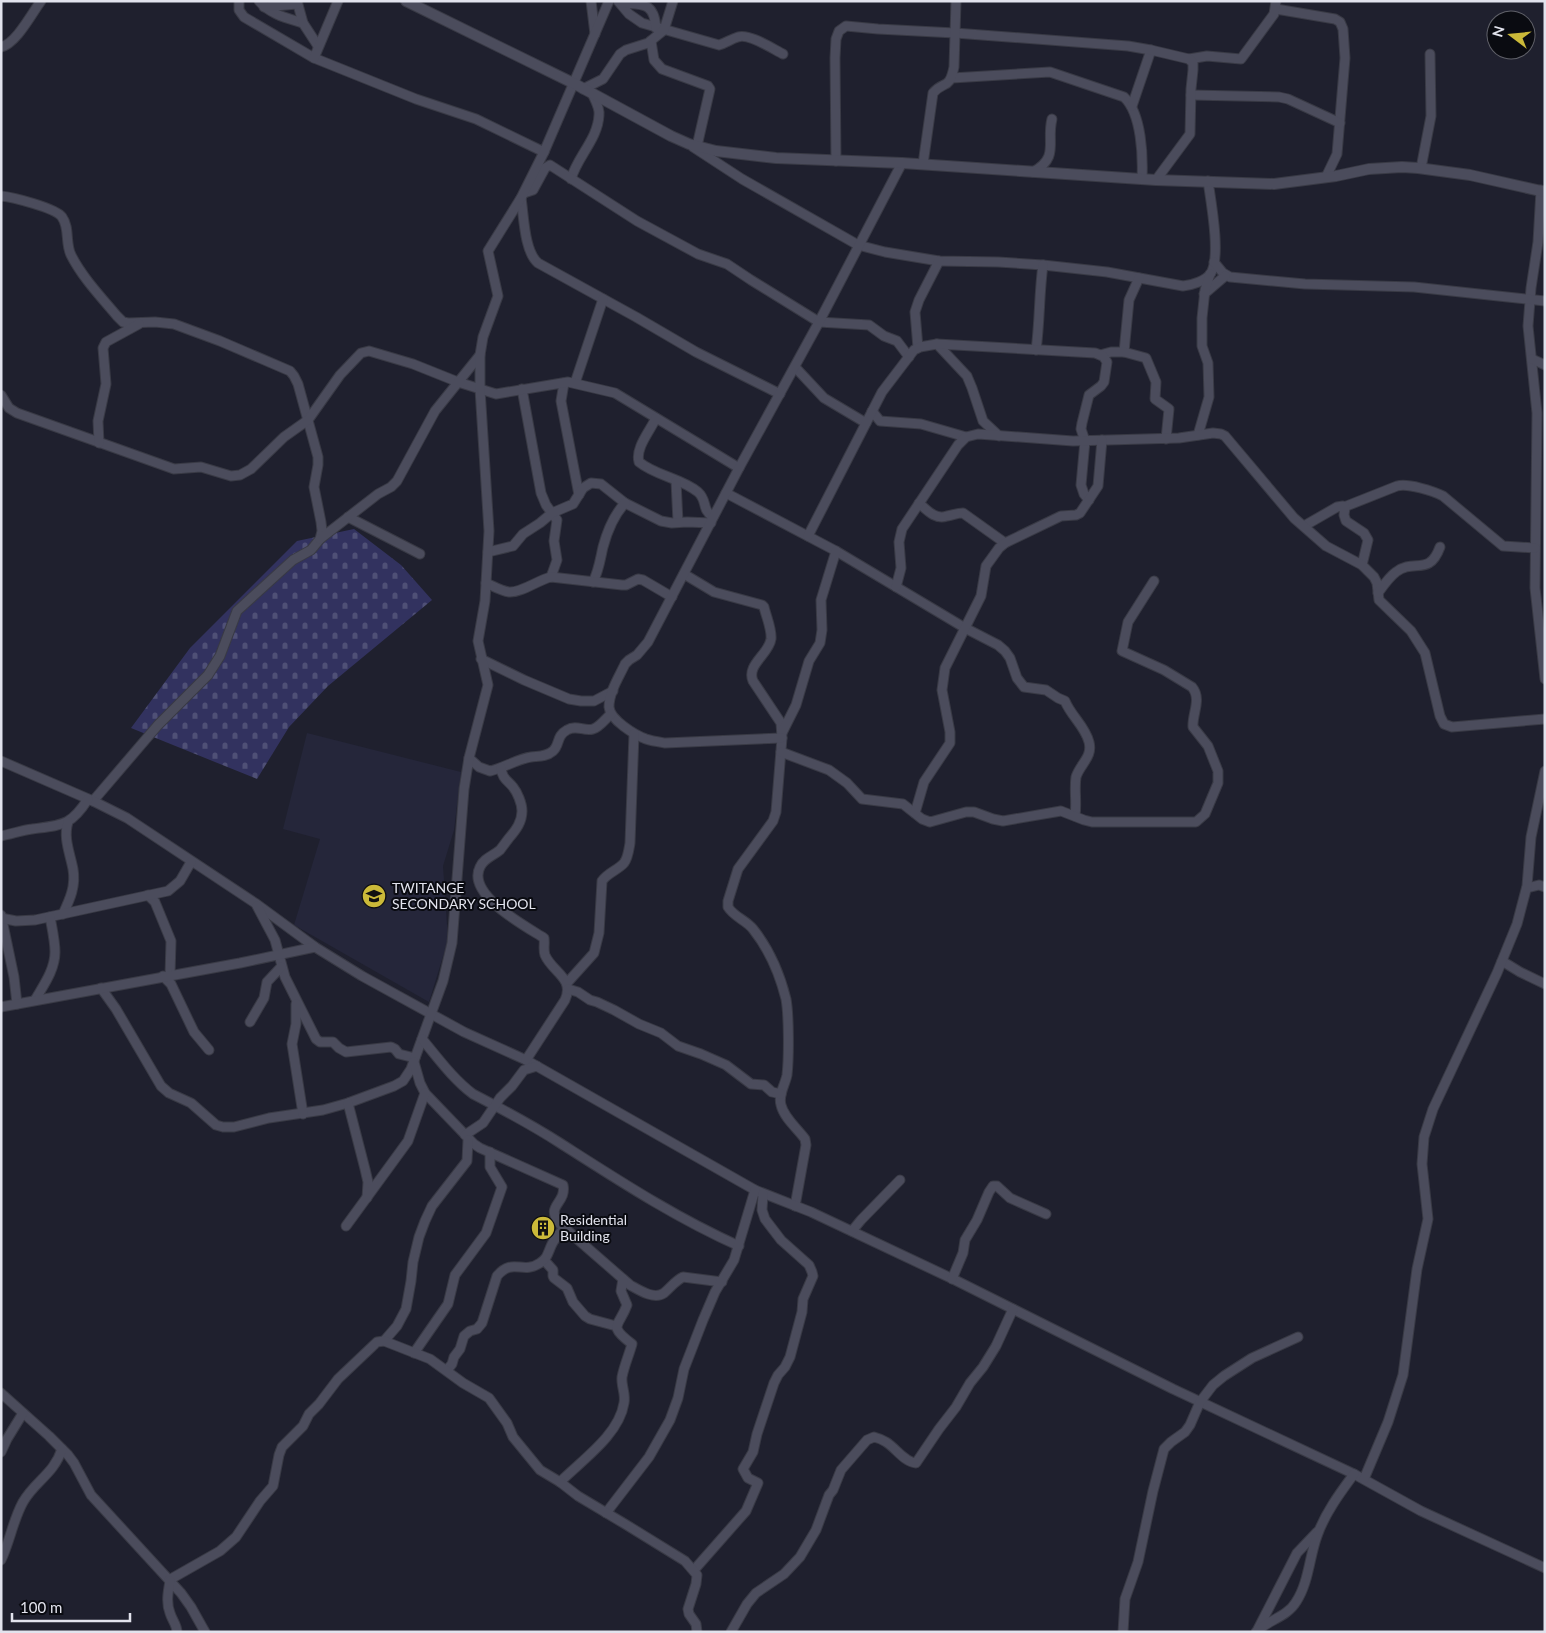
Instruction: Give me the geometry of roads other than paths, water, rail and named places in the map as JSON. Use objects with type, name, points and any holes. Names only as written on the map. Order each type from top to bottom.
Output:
[{"type":"street","points":[[1,46],[7,45],[13,40],[41,1]]},
{"type":"street","points":[[239,1],[239,10],[244,17],[314,58],[416,99],[476,119],[544,152]]},
{"type":"street","points":[[314,58],[338,1]]},
{"type":"street","points":[[406,1],[693,145],[747,182],[858,245],[884,252],[939,261],[1043,265],[1107,272],[1183,286],[1206,278],[1211,273]]},
{"type":"street","points":[[591,1],[596,34]]},
{"type":"street","points":[[101,988],[121,1017],[161,1086],[169,1093],[191,1103],[216,1125],[223,1127],[234,1127],[270,1118],[303,1114],[348,1103],[403,1081],[408,1074],[443,981],[452,943],[464,789],[488,685],[478,641],[485,601],[488,552],[488,494],[480,389],[480,355],[483,337],[498,296],[488,250],[523,195],[544,152],[583,89],[596,34],[609,1]]},
{"type":"street","points":[[583,89],[603,80],[620,54],[652,41],[660,29],[673,1]]},
{"type":"street","points":[[924,164],[933,93],[938,88],[948,84],[952,78],[956,1]]},
{"type":"street","points":[[262,4],[297,2],[303,23],[318,46]]},
{"type":"street","points":[[619,2],[650,8],[660,29]]},
{"type":"street","points":[[619,2],[635,20],[642,24],[719,45],[743,36],[783,54]]},
{"type":"street","points":[[262,4],[274,13],[303,23]]},
{"type":"street","points":[[836,161],[834,58],[836,39],[842,27],[1107,44],[1151,50],[1189,59],[1214,56],[1241,59],[1272,18],[1276,5],[1334,19],[1340,22],[1344,30],[1345,58],[1337,154],[1326,177]]},
{"type":"street","points":[[652,41],[654,60],[662,69],[708,86],[710,89],[693,145]]},
{"type":"street","points":[[1132,106],[1151,50]]},
{"type":"street","points":[[1421,168],[1431,116],[1430,54]]},
{"type":"street","points":[[1156,180],[1190,134],[1193,66],[1189,59]]},
{"type":"street","points":[[952,78],[1050,72],[1120,95],[1132,106],[1142,147],[1142,179]]},
{"type":"street","points":[[571,179],[575,167],[592,139],[600,115],[598,107],[583,89]]},
{"type":"street","points":[[1191,95],[1279,97],[1288,99],[1340,123]]},
{"type":"street","points":[[1033,172],[1044,164],[1050,155],[1049,130],[1052,119]]},
{"type":"street","points":[[693,145],[716,151],[776,158],[924,164],[1156,180],[1274,184],[1370,170],[1402,167],[1421,168],[1470,175],[1543,191],[1528,326],[1541,444],[1535,548],[1535,588],[1545,679]]},
{"type":"street","points":[[782,736],[665,743],[634,734],[614,718],[609,705],[613,691],[627,662],[637,655],[648,642],[902,163]]},
{"type":"street","points":[[523,195],[535,188],[545,168],[548,166],[554,167],[655,232],[698,254],[727,264],[819,322],[869,325],[884,336],[896,341],[909,357]]},
{"type":"street","points":[[1198,435],[1210,396],[1208,363],[1202,346],[1204,294],[1214,262],[1214,226],[1208,181]]},
{"type":"street","points":[[523,195],[528,248],[534,260],[696,352],[780,394]]},
{"type":"street","points":[[1,196],[22,200],[62,217],[68,235],[70,254],[81,272],[116,316],[123,322],[174,324],[220,341],[292,373],[298,384],[318,460],[314,487],[321,522],[322,531],[320,539]]},
{"type":"street","points":[[1538,242],[1545,250]]},
{"type":"street","points":[[918,348],[915,312],[939,261]]},
{"type":"street","points":[[1214,262],[1225,276],[1285,282],[1414,287],[1545,301]]},
{"type":"street","points":[[1036,350],[1043,265]]},
{"type":"street","points":[[1204,294],[1225,276]]},
{"type":"street","points":[[1124,352],[1129,300],[1139,278]]},
{"type":"street","points":[[575,383],[604,299]]},
{"type":"street","points":[[100,443],[98,422],[106,384],[104,345],[106,342],[142,322]]},
{"type":"street","points":[[937,344],[967,376],[983,421],[999,436]]},
{"type":"street","points":[[808,536],[885,386],[918,348],[937,344],[1100,354],[1124,352],[1144,357],[1148,360],[1156,382],[1155,399],[1169,409],[1166,439]]},
{"type":"street","points":[[1,395],[9,408],[17,413],[174,469],[201,467],[231,476],[240,475],[251,469],[284,437],[308,420],[340,375],[356,359],[365,352],[370,351],[496,394],[564,383],[575,383],[615,393],[739,468]]},
{"type":"street","points":[[1089,500],[1084,494],[1081,485],[1085,441],[1081,427],[1091,392],[1104,382],[1107,362],[1100,354]]},
{"type":"street","points":[[1,836],[30,829],[59,826],[68,822],[91,800],[158,725],[208,675],[220,656],[237,610],[293,560],[311,550],[320,539],[397,481],[434,411],[480,355]]},
{"type":"street","points":[[1532,359],[1545,365]]},
{"type":"street","points":[[795,367],[824,398],[866,423]]},
{"type":"street","points":[[564,383],[561,401],[579,495]]},
{"type":"street","points":[[522,389],[541,493],[546,505],[557,520],[554,542],[557,560],[551,577]]},
{"type":"street","points":[[872,411],[880,421],[921,424],[966,437],[978,434],[1085,441],[1166,439],[1217,433],[1225,436],[1284,507],[1326,546],[1362,566],[1376,581],[1380,602],[1411,631],[1425,653],[1440,716],[1444,724],[1452,727],[1545,719]]},
{"type":"street","points":[[656,418],[640,448],[638,459],[642,465],[693,489],[702,496],[706,511],[712,520]]},
{"type":"street","points":[[896,587],[901,568],[900,534],[958,445],[966,437]]},
{"type":"street","points":[[915,813],[924,782],[950,744],[950,732],[942,690],[943,675],[981,596],[986,566],[1005,543],[1061,516],[1080,513],[1099,483],[1102,440]]},
{"type":"street","points":[[676,481],[678,522]]},
{"type":"street","points":[[488,552],[513,546],[523,534],[552,513],[571,506],[586,485],[596,483],[625,503],[661,521],[672,523],[712,520]]},
{"type":"street","points":[[1304,526],[1337,507],[1344,507],[1397,486],[1405,485],[1442,496],[1503,546],[1535,548]]},
{"type":"street","points":[[726,493],[808,536],[965,628],[998,645],[1010,658],[1017,678],[1024,687],[1046,690],[1064,700],[1086,734],[1090,744],[1086,762],[1076,777],[1075,816]]},
{"type":"street","points":[[592,582],[600,566],[604,546],[614,518],[625,503]]},
{"type":"street","points":[[919,503],[938,517],[963,513],[1005,543]]},
{"type":"street","points":[[1344,507],[1346,521],[1361,530],[1368,540],[1362,566]]},
{"type":"street","points":[[348,517],[420,554]]},
{"type":"street","points":[[1378,593],[1396,572],[1430,563],[1437,556],[1440,546]]},
{"type":"street","points":[[782,736],[796,705],[809,661],[820,643],[822,630],[821,600],[836,552]]},
{"type":"street","points":[[684,574],[714,592],[758,603],[764,607],[771,635],[770,641],[751,675],[753,682],[780,719],[782,736],[774,817],[740,866],[728,904],[730,911],[753,929],[761,941],[776,970],[786,1000],[788,1012],[787,1068],[780,1102],[781,1108],[806,1142],[795,1206]]},
{"type":"street","points":[[486,583],[510,592],[551,577],[626,585],[638,579],[672,597]]},
{"type":"street","points":[[781,752],[830,770],[847,783],[862,799],[900,803],[907,806],[922,819],[930,822],[966,812],[974,812],[1003,821],[1057,811],[1065,811],[1087,822],[1196,822],[1205,814],[1216,787],[1218,771],[1208,746],[1193,727],[1196,710],[1195,690],[1164,670],[1122,651],[1124,632],[1128,622],[1154,581]]},
{"type":"street","points":[[481,659],[569,700],[594,701],[613,691]]},
{"type":"street","points":[[470,758],[484,770],[490,771],[524,758],[546,755],[554,750],[560,736],[568,729],[575,727],[594,728],[611,714]]},
{"type":"street","points":[[526,1060],[565,1000],[568,986],[594,954],[599,932],[602,881],[624,864],[630,843],[634,734]]},
{"type":"street","points":[[1,761],[91,800],[127,818],[255,903],[314,947],[362,976],[476,1038],[526,1060],[759,1192],[795,1206],[952,1278],[1200,1402],[1354,1474],[1422,1511],[1545,1568]]},
{"type":"street","points":[[500,768],[503,778],[513,787],[522,810],[516,830],[500,850],[484,860],[479,868],[478,880],[484,892],[500,910],[544,938],[546,956],[568,986],[590,1000],[614,1010],[638,1024],[661,1033],[678,1046],[726,1065],[751,1084],[764,1085],[772,1092],[781,1094]]},
{"type":"street","points":[[1364,1479],[1388,1422],[1402,1375],[1417,1269],[1428,1219],[1422,1164],[1424,1137],[1433,1109],[1468,1037],[1517,924],[1526,888],[1531,837],[1545,771]]},
{"type":"street","points":[[63,914],[71,897],[74,881],[66,840],[68,822]]},
{"type":"street","points":[[17,1004],[14,976],[1,917],[26,921],[168,891],[180,881],[191,862]]},
{"type":"street","points":[[1526,888],[1545,887]]},
{"type":"street","points":[[148,894],[155,902],[172,941],[167,976],[170,984],[194,1032],[209,1050]]},
{"type":"street","points":[[255,903],[271,930],[281,967],[296,1001],[315,1037],[320,1042],[333,1042],[346,1052],[393,1047],[399,1054],[414,1060]]},
{"type":"street","points":[[35,1000],[54,962],[55,953],[50,917]]},
{"type":"street","points":[[1,1007],[314,947]]},
{"type":"street","points":[[1502,960],[1520,972],[1545,984]]},
{"type":"street","points":[[250,1022],[264,998],[267,982],[281,967]]},
{"type":"street","points":[[296,1001],[296,1024],[292,1044],[303,1114]]},
{"type":"street","points":[[422,1039],[463,1086],[698,1227],[739,1246]]},
{"type":"street","points":[[414,1060],[420,1084],[425,1093],[467,1138],[480,1148],[563,1185],[563,1193],[554,1209],[555,1218],[623,1280],[642,1292],[656,1295],[661,1295],[683,1277],[722,1282]]},
{"type":"street","points":[[384,1341],[397,1326],[406,1309],[417,1246],[425,1221],[432,1206],[467,1161],[467,1138],[481,1126],[524,1070],[536,1066]]},
{"type":"street","points":[[346,1226],[408,1141],[425,1093]]},
{"type":"street","points":[[348,1103],[368,1182],[367,1198]]},
{"type":"street","points":[[414,1353],[448,1304],[455,1275],[486,1233],[502,1187],[490,1167],[490,1152]]},
{"type":"street","points":[[852,1232],[865,1215],[900,1180]]},
{"type":"street","points":[[952,1278],[963,1253],[965,1240],[993,1186],[997,1186],[1014,1201],[1046,1214]]},
{"type":"street","points":[[606,1512],[649,1457],[674,1411],[684,1369],[703,1320],[715,1292],[734,1260],[759,1192]]},
{"type":"street","points":[[694,1570],[746,1511],[758,1483],[748,1478],[743,1469],[753,1452],[774,1383],[790,1357],[802,1312],[803,1299],[813,1276],[809,1265],[781,1240],[765,1219],[759,1192]]},
{"type":"street","points":[[447,1370],[460,1349],[464,1336],[477,1329],[482,1323],[494,1281],[501,1271],[510,1266],[532,1267],[544,1260],[549,1255],[554,1242],[564,1228]]},
{"type":"street","points":[[544,1260],[553,1270],[552,1275],[554,1278],[567,1288],[572,1302],[585,1316],[616,1326]]},
{"type":"street","points":[[560,1482],[614,1429],[620,1419],[625,1402],[622,1377],[632,1344],[620,1334],[616,1326],[627,1305],[621,1291],[623,1280]]},
{"type":"street","points":[[731,1632],[756,1592],[784,1574],[800,1557],[816,1530],[841,1470],[867,1440],[874,1437],[886,1442],[912,1463],[916,1463],[939,1428],[956,1407],[970,1383],[983,1368],[996,1346],[1013,1309]]},
{"type":"street","points":[[1123,1632],[1125,1599],[1138,1562],[1164,1449],[1185,1432],[1200,1402],[1213,1385],[1237,1367],[1266,1351],[1298,1337]]},
{"type":"street","points":[[170,1581],[220,1551],[236,1537],[260,1501],[273,1486],[282,1447],[303,1426],[309,1414],[338,1379],[377,1342],[384,1341],[430,1358],[493,1402],[512,1437],[540,1470],[578,1496],[685,1561],[697,1575],[688,1609],[691,1618],[696,1624],[697,1632]]},
{"type":"street","points":[[1,1393],[62,1449],[74,1463],[91,1495],[170,1581],[191,1607],[205,1632]]},
{"type":"street","points":[[1,1452],[23,1413]]},
{"type":"street","points":[[1,1560],[16,1516],[24,1501],[58,1460],[62,1449]]},
{"type":"street","points":[[1257,1631],[1284,1614],[1295,1604],[1302,1593],[1326,1514],[1354,1474]]},
{"type":"street","points":[[1257,1631],[1297,1553],[1320,1529]]},
{"type":"street","points":[[1,1534],[8,1541]]},
{"type":"street","points":[[170,1581],[168,1611],[177,1628],[177,1632]]},
{"type":"place","name":"TWITANGE SECONDARY SCHOOL","points":[[374,896]]},
{"type":"place","name":"Residential Building","points":[[543,1228]]}]
